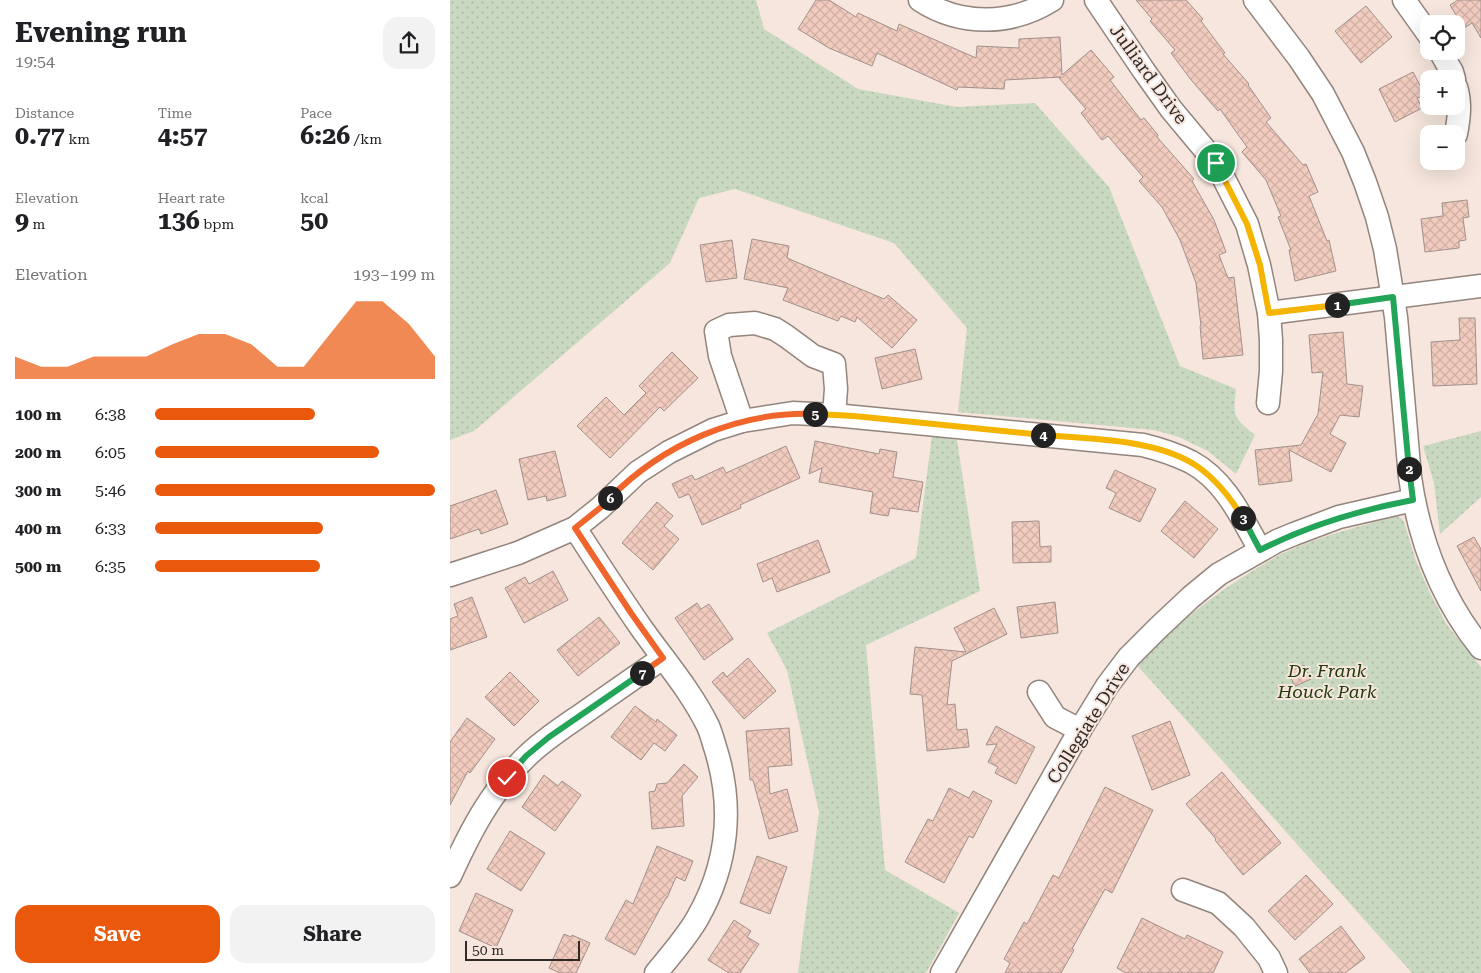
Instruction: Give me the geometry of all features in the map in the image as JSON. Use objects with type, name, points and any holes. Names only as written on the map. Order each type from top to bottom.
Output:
[{"type":"street","points":[[920,0],[947,14],[969,19],[988,20],[1008,18],[1031,12],[1052,0]]},
{"type":"street","name":"Julliard Drive","points":[[1096,0],[1171,109],[1216,163],[1247,224],[1260,265],[1269,313],[1271,371],[1268,403]]},
{"type":"street","points":[[1255,0],[1299,58],[1323,94],[1353,152],[1377,216],[1393,297],[1405,435],[1413,500],[1425,545],[1439,581],[1454,609],[1480,644]]},
{"type":"street","points":[[1404,0],[1420,22]]},
{"type":"street","points":[[1269,313],[1481,286]]},
{"type":"street","points":[[742,421],[720,356],[716,331],[741,323],[755,323],[775,329],[813,356],[834,364],[836,389],[834,415]]},
{"type":"street","points":[[450,575],[518,553],[575,528],[600,508],[638,472],[669,452],[713,430],[742,421],[793,413],[834,415],[1143,445],[1168,452],[1192,462],[1220,486],[1238,511],[1260,550]]},
{"type":"street","name":"Collegiate Drive","points":[[942,973],[1107,686],[1124,664],[1158,628],[1219,574],[1260,550],[1294,534],[1339,517],[1413,500]]},
{"type":"street","points":[[575,528],[708,727],[725,789],[726,819],[723,849],[717,875],[709,897],[681,943],[656,973]]},
{"type":"street","points":[[450,876],[455,853],[472,830],[490,799],[526,756],[549,737],[663,658]]},
{"type":"street","points":[[1039,692],[1055,717],[1080,730]]},
{"type":"street","points":[[1183,890],[1218,903],[1244,927],[1269,958],[1276,973]]},
{"type":"green space","points":[[450,0],[756,0],[764,29],[858,89],[957,107],[1035,103],[1109,187],[1180,366],[1236,389],[1236,416],[1255,435],[1236,474],[1208,451],[1179,437],[1154,430],[958,412],[967,328],[894,243],[735,189],[699,198],[670,263],[474,431],[450,440]]},
{"type":"green space","points":[[1481,431],[1481,497],[1440,534],[1434,483],[1423,446]]},
{"type":"green space","points":[[932,436],[957,440],[980,591],[866,645],[885,870],[959,913],[926,973],[798,973],[819,812],[787,670],[767,633],[916,558]]},
{"type":"green space","name":"Dr. Frank Houck Park","points":[[1396,516],[1404,522],[1416,561],[1447,625],[1481,667],[1481,973],[1412,973],[1136,664],[1178,625],[1207,602],[1238,580],[1278,556],[1323,537]]},
{"type":"building","points":[[816,0],[829,0],[856,17],[858,13],[897,31],[899,24],[976,58],[977,46],[1019,48],[1019,39],[1060,37],[1062,75],[1091,50],[1114,77],[1110,80],[1141,120],[1144,118],[1158,135],[1157,137],[1194,179],[1192,181],[1214,220],[1226,252],[1219,255],[1228,278],[1234,277],[1243,355],[1203,359],[1196,283],[1180,240],[1162,207],[1139,181],[1143,177],[1108,136],[1102,140],[1081,113],[1086,109],[1059,78],[1061,77],[1005,80],[1004,89],[958,87],[957,90],[877,53],[872,66],[829,48],[798,29]]},
{"type":"building","points":[[1136,0],[1186,0],[1203,19],[1201,21],[1225,53],[1223,54],[1249,84],[1271,118],[1266,122],[1303,165],[1306,164],[1318,192],[1309,196],[1327,241],[1329,240],[1336,271],[1295,281],[1289,250],[1291,250],[1278,217],[1281,216],[1266,180],[1242,152],[1247,147],[1220,109],[1218,111],[1192,81],[1171,53],[1175,50],[1150,21],[1152,19]]},
{"type":"building","points":[[1458,0],[1481,0],[1481,38],[1472,23],[1465,27],[1465,15],[1456,15],[1450,5]]},
{"type":"building","points":[[1366,6],[1392,37],[1361,63],[1335,31]]},
{"type":"building","points":[[1413,72],[1420,85],[1420,97],[1417,98],[1420,109],[1395,122],[1379,89]]},
{"type":"building","points":[[1467,200],[1469,217],[1463,218],[1466,240],[1459,241],[1459,248],[1425,252],[1421,219],[1443,216],[1442,203]]},
{"type":"building","points":[[752,239],[789,246],[787,258],[884,299],[888,295],[917,320],[892,348],[857,317],[855,322],[841,316],[838,321],[783,300],[788,288],[744,279]]},
{"type":"building","points":[[732,240],[737,278],[706,282],[700,245]]},
{"type":"building","points":[[1459,318],[1475,318],[1477,384],[1433,386],[1431,342],[1460,340]]},
{"type":"building","points":[[1343,332],[1347,384],[1363,386],[1359,417],[1340,415],[1330,434],[1346,443],[1331,472],[1289,450],[1292,481],[1259,485],[1255,450],[1301,445],[1318,414],[1323,372],[1312,373],[1309,335]]},
{"type":"building","points":[[915,349],[922,379],[882,389],[875,358]]},
{"type":"building","points":[[672,352],[698,378],[664,411],[660,407],[610,458],[577,426],[606,397],[624,415],[646,393],[639,386]]},
{"type":"building","points":[[815,441],[879,454],[880,449],[897,452],[893,477],[923,482],[918,512],[890,508],[888,516],[870,513],[873,492],[819,482],[822,468],[809,474]]},
{"type":"building","points":[[786,446],[800,478],[740,505],[741,508],[702,525],[689,494],[679,498],[672,484],[692,475],[695,480],[723,467],[726,473]]},
{"type":"building","points":[[555,451],[566,496],[547,501],[546,496],[528,500],[519,459]]},
{"type":"building","points":[[1115,470],[1156,489],[1140,522],[1109,508],[1116,493],[1106,488]]},
{"type":"building","points":[[496,490],[508,524],[481,534],[479,529],[450,539],[450,506]]},
{"type":"building","points":[[1185,501],[1218,529],[1194,558],[1161,531]]},
{"type":"building","points":[[657,502],[673,516],[664,526],[679,539],[653,570],[622,543]]},
{"type":"building","points":[[1039,521],[1040,547],[1051,546],[1051,562],[1013,563],[1012,522]]},
{"type":"building","points":[[1474,537],[1481,549],[1481,591],[1457,546]]},
{"type":"building","points":[[818,540],[830,572],[777,592],[772,578],[763,582],[757,564]]},
{"type":"building","points":[[553,571],[568,600],[524,623],[505,588],[525,577],[529,584]]},
{"type":"building","points":[[472,597],[487,637],[450,650],[450,619],[458,616],[454,604]]},
{"type":"building","points":[[1055,602],[1058,633],[1021,638],[1017,607]]},
{"type":"building","points":[[697,603],[701,609],[709,604],[733,639],[704,660],[675,618]]},
{"type":"building","points":[[994,608],[1007,634],[952,661],[947,705],[955,704],[957,730],[967,729],[969,747],[927,751],[922,695],[910,694],[915,647],[966,652],[954,628]]},
{"type":"building","points":[[599,617],[620,643],[578,676],[557,650]]},
{"type":"building","points":[[748,658],[776,691],[744,719],[712,682],[723,672],[727,677]]},
{"type":"building","points":[[1304,665],[1311,679],[1295,686],[1288,672]]},
{"type":"building","points":[[510,672],[539,701],[514,726],[485,697]]},
{"type":"building","points":[[635,706],[656,722],[657,719],[677,735],[665,751],[654,743],[641,760],[611,737]]},
{"type":"building","points":[[467,718],[495,739],[470,773],[468,771],[450,805],[450,742]]},
{"type":"building","points":[[1170,721],[1190,775],[1152,790],[1132,736]]},
{"type":"building","points":[[996,726],[1035,747],[1016,784],[995,773],[998,767],[988,762],[997,744],[986,745]]},
{"type":"building","points":[[789,728],[792,765],[768,767],[770,794],[787,789],[798,831],[769,839],[753,780],[750,780],[746,731]]},
{"type":"building","points":[[684,764],[698,777],[682,796],[684,826],[652,829],[649,792],[655,791],[657,784],[667,783]]},
{"type":"building","points":[[1222,772],[1281,843],[1243,875],[1186,804]]},
{"type":"building","points":[[544,775],[558,786],[562,781],[581,795],[555,831],[522,807]]},
{"type":"building","points":[[1105,787],[1153,810],[1112,893],[1105,889],[1061,973],[1005,973],[1010,963],[1004,959],[1024,922],[1027,924],[1053,875],[1059,878]]},
{"type":"building","points":[[949,788],[969,798],[973,791],[992,801],[973,838],[969,836],[944,883],[905,862],[928,819],[933,821]]},
{"type":"building","points":[[510,831],[545,853],[521,891],[487,869]]},
{"type":"building","points":[[657,846],[693,861],[685,881],[676,877],[667,898],[635,955],[605,939],[626,900],[633,904]]},
{"type":"building","points":[[757,856],[787,867],[770,914],[740,903]]},
{"type":"building","points":[[1306,875],[1333,904],[1295,940],[1268,911]]},
{"type":"building","points":[[476,893],[513,910],[496,948],[459,931]]},
{"type":"building","points":[[1142,918],[1185,939],[1187,935],[1223,952],[1213,973],[1126,973],[1117,968]]},
{"type":"building","points":[[734,920],[751,931],[747,937],[759,944],[740,973],[729,973],[708,960]]},
{"type":"building","points":[[1341,926],[1365,958],[1345,973],[1310,973],[1299,959]]},
{"type":"building","points":[[564,934],[571,937],[572,935],[590,943],[576,973],[560,973],[549,968]]},
{"type":"route","points":[[507,778],[526,756],[549,737],[663,658],[575,528],[600,508],[638,472],[669,452],[713,430],[742,421],[793,413],[854,416],[1143,445],[1168,452],[1192,462],[1210,476],[1225,492],[1238,511],[1260,550],[1294,534],[1339,517],[1413,500],[1405,435],[1393,297],[1269,313],[1260,265],[1247,224],[1216,163]]}]
